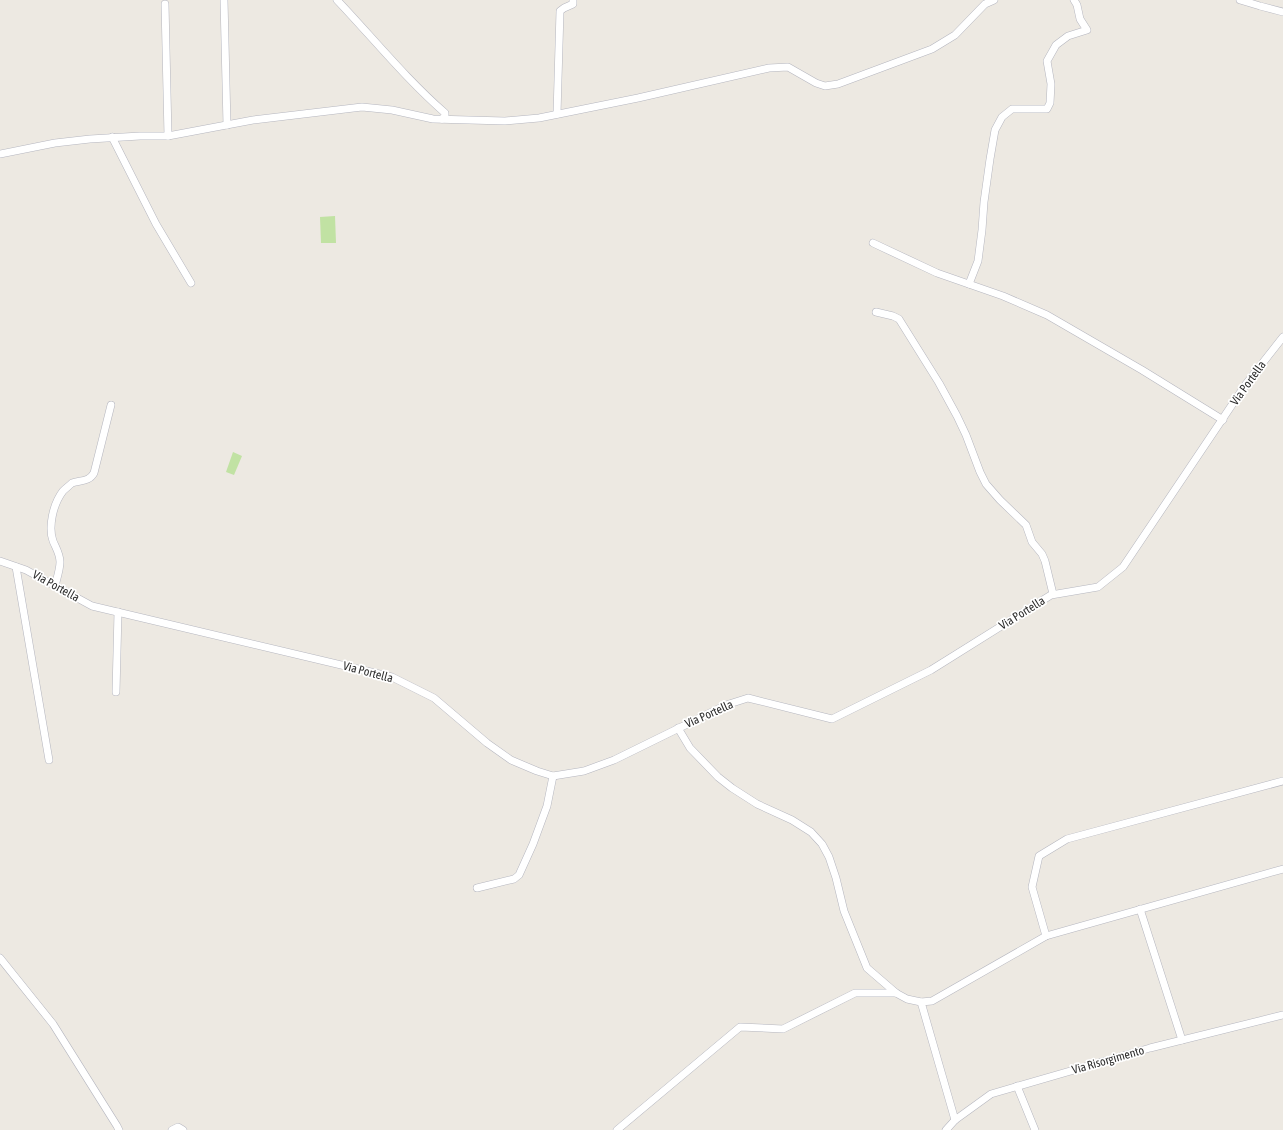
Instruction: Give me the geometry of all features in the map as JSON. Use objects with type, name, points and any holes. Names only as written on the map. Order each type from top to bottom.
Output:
[{"type":"street","points":[[224,0],[227,125]]},
{"type":"street","points":[[337,0],[432,102],[445,113],[445,116],[442,119]]},
{"type":"street","points":[[557,114],[560,11],[573,4],[573,0]]},
{"type":"street","points":[[0,154],[55,143],[112,137],[168,136],[253,120],[362,107],[392,110],[433,119],[504,120],[539,118],[638,98],[769,68],[788,67],[816,83],[825,86],[838,84],[932,48],[954,35],[984,4],[994,0]]},
{"type":"street","points":[[970,284],[978,261],[984,202],[995,130],[1002,117],[1012,109],[1046,109],[1050,103],[1051,84],[1047,61],[1056,45],[1068,36],[1087,30],[1080,19],[1077,5],[1074,0]]},
{"type":"street","points":[[1240,0],[1283,12]]},
{"type":"street","points":[[165,4],[168,136]]},
{"type":"street","points":[[112,137],[156,224],[191,284]]},
{"type":"street","points":[[873,243],[937,273],[1003,296],[1047,315],[1142,370],[1222,420]]},
{"type":"street","points":[[876,312],[899,319],[939,383],[957,416],[986,484],[1026,525],[1032,542],[1046,561],[1054,594]]},
{"type":"street","name":"Via Portella","points":[[0,561],[26,570],[92,606],[392,677],[434,698],[487,744],[511,760],[553,776],[584,771],[614,760],[726,705],[748,698],[832,719],[931,670],[1054,594],[1098,587],[1123,567],[1246,384],[1282,338]]},
{"type":"street","points":[[55,586],[60,562],[59,554],[51,533],[51,521],[55,508],[63,492],[72,483],[82,482],[92,477],[111,405]]},
{"type":"street","points":[[16,567],[49,760]]},
{"type":"street","points":[[116,692],[118,612]]},
{"type":"street","points":[[678,728],[690,748],[718,777],[757,804],[792,820],[811,832],[822,844],[829,857],[836,878],[844,911],[867,968],[896,993],[907,999],[921,1002],[932,1001],[1046,936],[1283,869]]},
{"type":"street","points":[[477,888],[514,880],[519,875],[533,844],[547,806],[553,776]]},
{"type":"street","points":[[1046,936],[1032,887],[1039,856],[1067,840],[1283,782]]},
{"type":"street","points":[[1140,909],[1182,1040]]},
{"type":"street","points":[[0,958],[53,1024],[119,1130]]},
{"type":"street","points":[[617,1130],[740,1027],[783,1029],[855,992],[896,993]]},
{"type":"street","points":[[921,1002],[955,1120]]},
{"type":"street","name":"Via Risorgimento","points":[[946,1130],[955,1120],[991,1094],[1182,1040],[1283,1015]]},
{"type":"street","points":[[1018,1086],[1035,1130]]},
{"type":"street","points":[[172,1130],[178,1127],[184,1130]]},
{"type":"green space","points":[[335,216],[336,243],[321,243],[320,217]]},
{"type":"green space","points":[[233,452],[242,456],[234,475],[226,472]]}]
